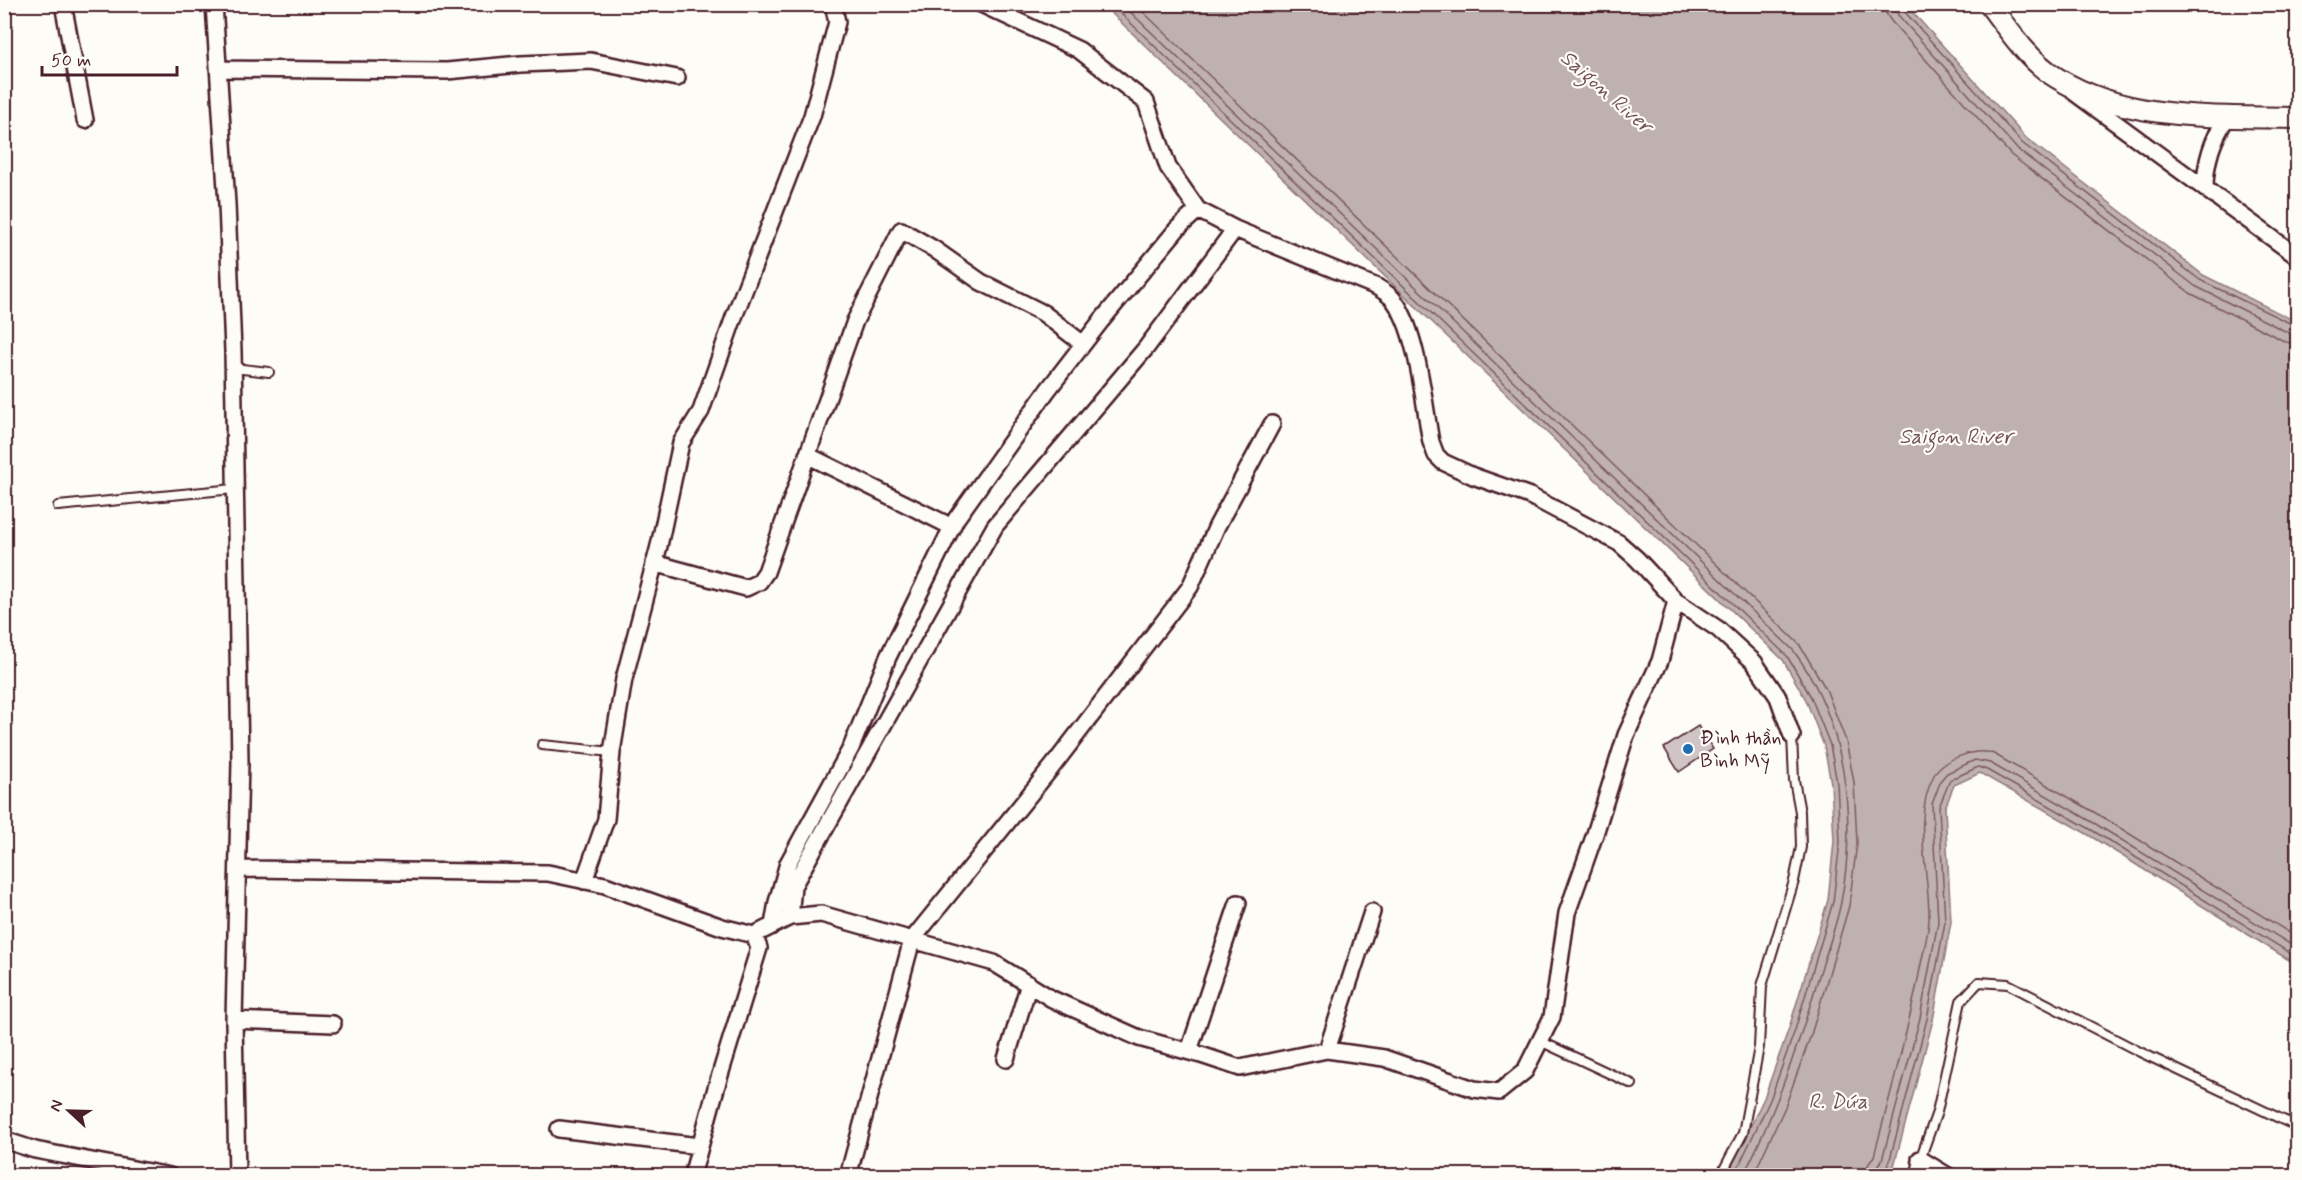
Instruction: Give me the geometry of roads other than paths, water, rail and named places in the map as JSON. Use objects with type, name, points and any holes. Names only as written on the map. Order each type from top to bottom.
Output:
[{"type":"street","points":[[63,4],[85,120]]},
{"type":"street","points":[[214,4],[220,69],[233,368],[240,762],[234,1020],[237,1176]]},
{"type":"street","points":[[584,880],[606,819],[612,752],[624,679],[654,563],[681,443],[701,411],[734,317],[812,116],[837,22],[833,4]]},
{"type":"street","points":[[981,4],[1079,50],[1146,102],[1168,167],[1198,210],[1234,229],[1377,287],[1392,297],[1403,314],[1412,339],[1431,442],[1436,455],[1443,462],[1473,476],[1530,496],[1619,543],[1676,601],[1718,629],[1754,662],[1778,697],[1792,736]]},
{"type":"street","points":[[1989,4],[2038,63],[2056,78],[2298,257]]},
{"type":"street","points":[[220,69],[447,70],[495,65],[591,61],[677,78]]},
{"type":"street","points":[[2056,78],[2083,91],[2131,107],[2181,114],[2298,118]]},
{"type":"street","points":[[2205,189],[2210,152],[2217,133],[2228,116]]},
{"type":"street","points":[[773,926],[788,863],[851,748],[888,657],[952,527],[1047,391],[1083,344],[1178,228],[1198,210]]},
{"type":"street","points":[[790,917],[793,886],[995,526],[1146,348],[1234,229]]},
{"type":"street","points":[[654,563],[746,588],[759,582],[766,572],[855,321],[901,230],[934,249],[981,282],[1042,313],[1083,344]]},
{"type":"street","points":[[848,1176],[912,940],[1052,767],[1190,587],[1217,526],[1272,424]]},
{"type":"street","points":[[807,455],[952,527]]},
{"type":"street","points":[[238,869],[548,873],[605,885],[722,927],[754,935],[790,917],[821,914],[994,963],[1052,999],[1139,1038],[1240,1068],[1327,1050],[1384,1058],[1474,1089],[1499,1092],[1525,1071],[1552,1017],[1567,913],[1626,735],[1660,661],[1676,601]]},
{"type":"street","points":[[1189,1051],[1238,903]]},
{"type":"street","points":[[1327,1050],[1372,912]]},
{"type":"street","points":[[692,1176],[759,948],[754,935]]},
{"type":"street","points":[[1006,1059],[1029,984]]},
{"type":"street","points":[[234,1020],[333,1024]]},
{"type":"street","points":[[559,1129],[699,1146]]},
{"type":"street","points":[[4,1140],[35,1150],[170,1176]]},
{"type":"street","points":[[1920,1159],[1948,1176]]},
{"type":"lane","points":[[233,368],[269,372]]},
{"type":"lane","points":[[58,506],[234,489]]},
{"type":"lane","points":[[1718,1176],[1723,1171],[1743,1133],[1759,1047],[1762,986],[1794,881],[1801,847],[1800,812],[1794,780],[1792,736]]},
{"type":"lane","points":[[542,745],[612,752]]},
{"type":"lane","points":[[1914,1176],[1937,1112],[1961,1001],[1979,982],[2008,984],[2140,1052],[2298,1127]]},
{"type":"lane","points":[[1540,1041],[1632,1084]]},
{"type":"water","name":"Saigon River","points":[[1103,5],[1906,5],[2026,138],[2203,275],[2297,322],[2297,965],[2087,834],[1980,773],[1954,785],[1945,808],[1951,922],[1933,1020],[1894,1166],[1888,1175],[1727,1175],[1764,1098],[1789,1028],[1828,900],[1834,841],[1831,783],[1824,746],[1806,700],[1783,660]]},
{"type":"place","name":"Đình thần Bình Mỹ","points":[[1688,749]]},
{"type":"water label","name":"R. Dứa","points":[[1838,1102]]}]
